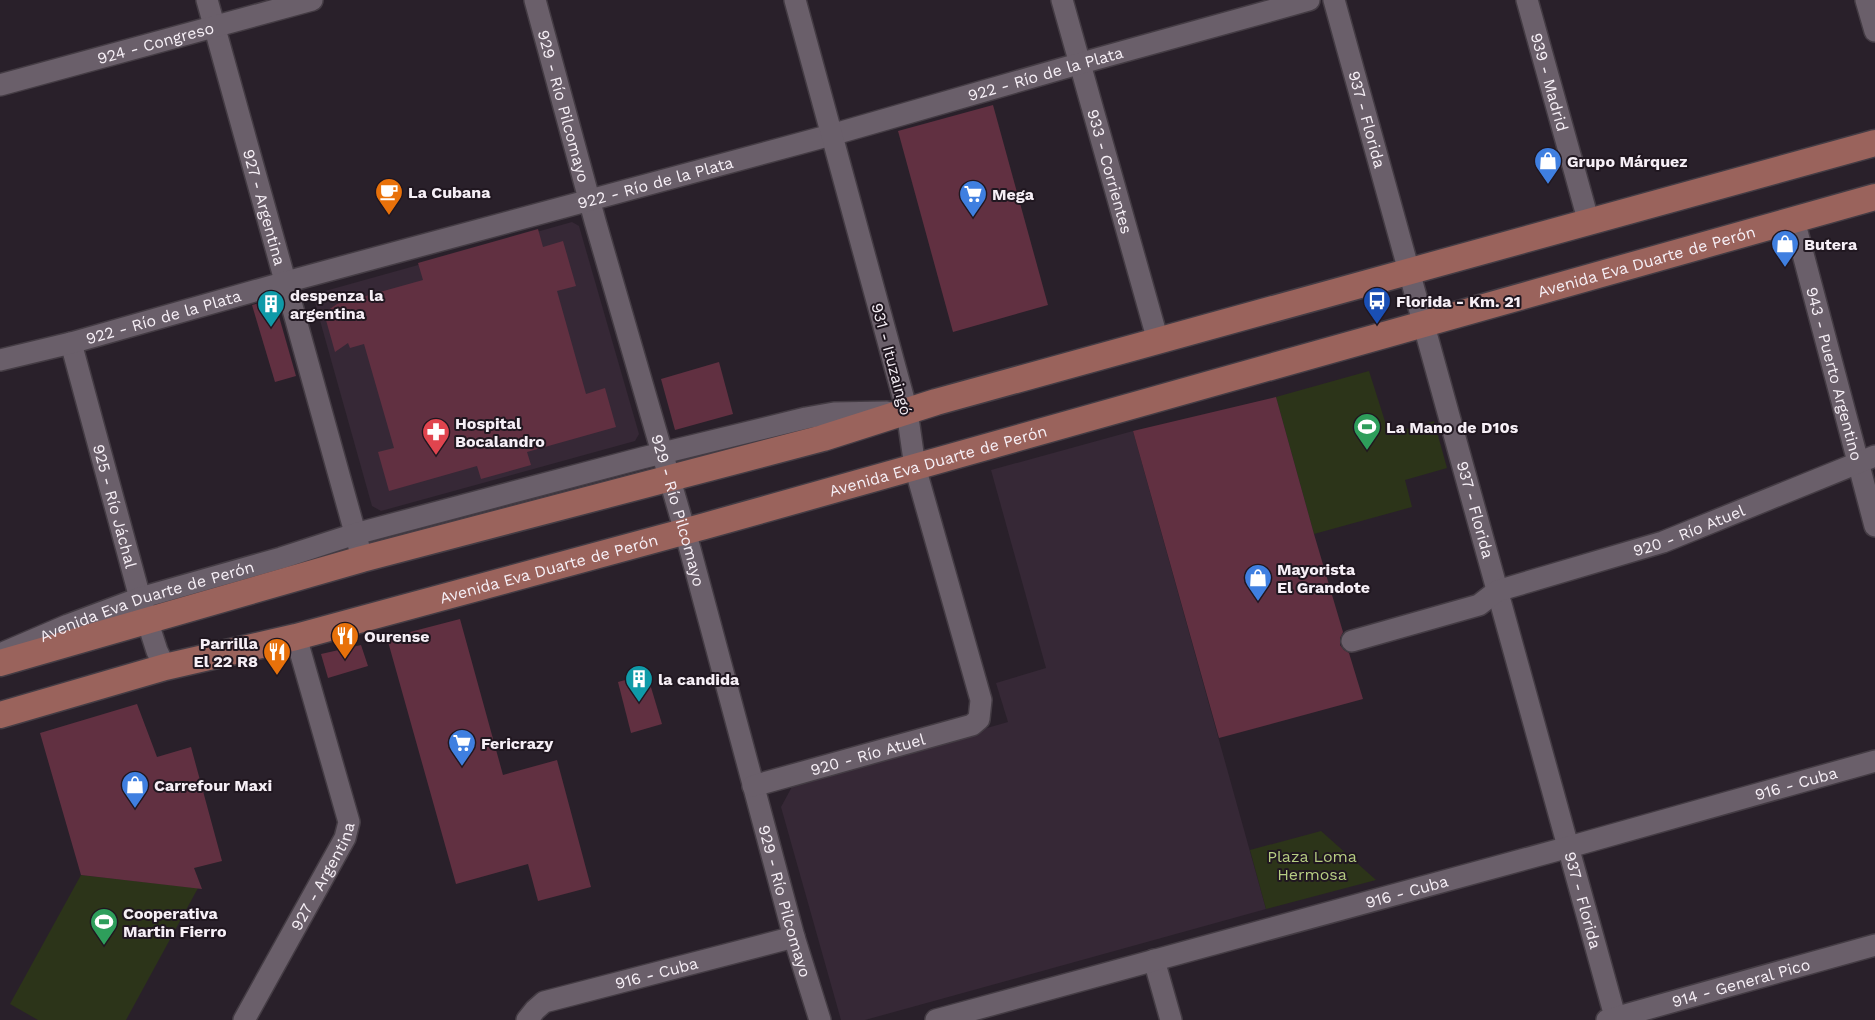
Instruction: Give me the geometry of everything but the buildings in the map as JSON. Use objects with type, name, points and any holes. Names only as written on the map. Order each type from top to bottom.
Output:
[{"type":"main road","name":"Avenida Eva Duarte de Perón","points":[[0,663],[144,608],[362,559],[666,466],[823,438],[907,411],[1875,143]]},
{"type":"main road","name":"Avenida Eva Duarte de Perón","points":[[0,715],[165,667],[296,637],[798,500],[830,480],[914,462],[1425,323],[1875,197]]},
{"type":"street","name":"927 - Argentina","points":[[207,0],[362,559]]},
{"type":"street","name":"924 - Congreso","points":[[0,85],[215,28],[312,0]]},
{"type":"street","name":"929 - Río Pilcomayo","points":[[535,0],[684,531],[794,937],[820,1020]]},
{"type":"street","name":"931 - Ituzaingó","points":[[795,0],[907,411],[914,462],[980,700],[980,719]]},
{"type":"street","name":"933 - Corrientes","points":[[1062,0],[1078,64],[1158,341]]},
{"type":"street","name":"922 - Río de la Plata","points":[[0,360],[71,343],[286,282],[831,135],[1309,0]]},
{"type":"street","name":"937 - Florida","points":[[1334,0],[1569,847],[1613,1019]]},
{"type":"street","name":"939 - Madrid","points":[[1527,0],[1589,223]]},
{"type":"street","points":[[1866,0],[1875,31]]},
{"type":"street","name":"943 - Puerto Argentino","points":[[1794,220],[1866,459],[1875,526]]},
{"type":"street","name":"925 - Río Jáchal","points":[[71,343],[144,608],[157,651],[165,667]]},
{"type":"street","name":"920 - Río Atuel","points":[[1497,591],[1662,542],[1866,459]]},
{"type":"street","name":"Avenida Eva Duarte de Perón","points":[[0,654],[68,625],[144,608],[281,558],[355,534],[666,466]]},
{"type":"street","points":[[1352,641],[1479,606],[1497,591]]},
{"type":"street","name":"927 - Argentina","points":[[244,1020],[345,838],[349,822],[296,637]]},
{"type":"street","name":"920 - Río Atuel","points":[[754,786],[972,726],[980,719]]},
{"type":"street","name":"916 - Cuba","points":[[936,1020],[976,1015],[1154,960],[1875,761]]},
{"type":"street","name":"916 - Cuba","points":[[527,1020],[544,1002],[794,937]]},
{"type":"street","name":"914 - General Pico","points":[[1613,1019],[1875,944]]},
{"type":"street","points":[[1154,960],[1171,1020]]},
{"type":"shaded area","points":[[572,222],[579,226],[639,434],[635,441],[381,511],[372,506],[314,299],[318,293]]},
{"type":"shaded area","points":[[1133,431],[1266,909],[865,1020],[841,1020],[781,807],[794,783],[1008,722],[996,683],[1046,668],[991,470]]},
{"type":"green space","name":"La Mano de D10s","points":[[1369,371],[1389,434],[1434,421],[1447,468],[1405,480],[1412,507],[1314,534],[1276,397]]},
{"type":"green space","name":"Plaza Loma Hermosa","points":[[1321,831],[1376,880],[1266,909],[1250,850]]},
{"type":"green space","name":"Cooperativa Martin Fierro","points":[[81,875],[198,888],[126,1020],[38,1020],[10,1004]]},
{"type":"place","name":"Grupo Márquez","points":[[1548,185]]},
{"type":"place","name":"La Cubana","points":[[389,216]]},
{"type":"place","name":"Mega","points":[[973,218]]},
{"type":"place","name":"Butera","points":[[1785,268]]},
{"type":"place","name":"Florida - Km. 21","points":[[1377,325]]},
{"type":"place","name":"despenza la argentina","points":[[271,328]]},
{"type":"place","name":"La Mano de D10s","points":[[1367,451]]},
{"type":"place","name":"Hospital Bocalandro","points":[[436,456]]},
{"type":"place","name":"Mayorista El Grandote","points":[[1258,602]]},
{"type":"place","name":"Ourense","points":[[345,660]]},
{"type":"place","name":"Parrilla El 22 R8","points":[[277,676]]},
{"type":"place","name":"la candida","points":[[639,703]]},
{"type":"place","name":"Fericrazy","points":[[462,767]]},
{"type":"place","name":"Carrefour Maxi","points":[[135,809]]},
{"type":"place","name":"Cooperativa Martin Fierro","points":[[104,946]]}]
